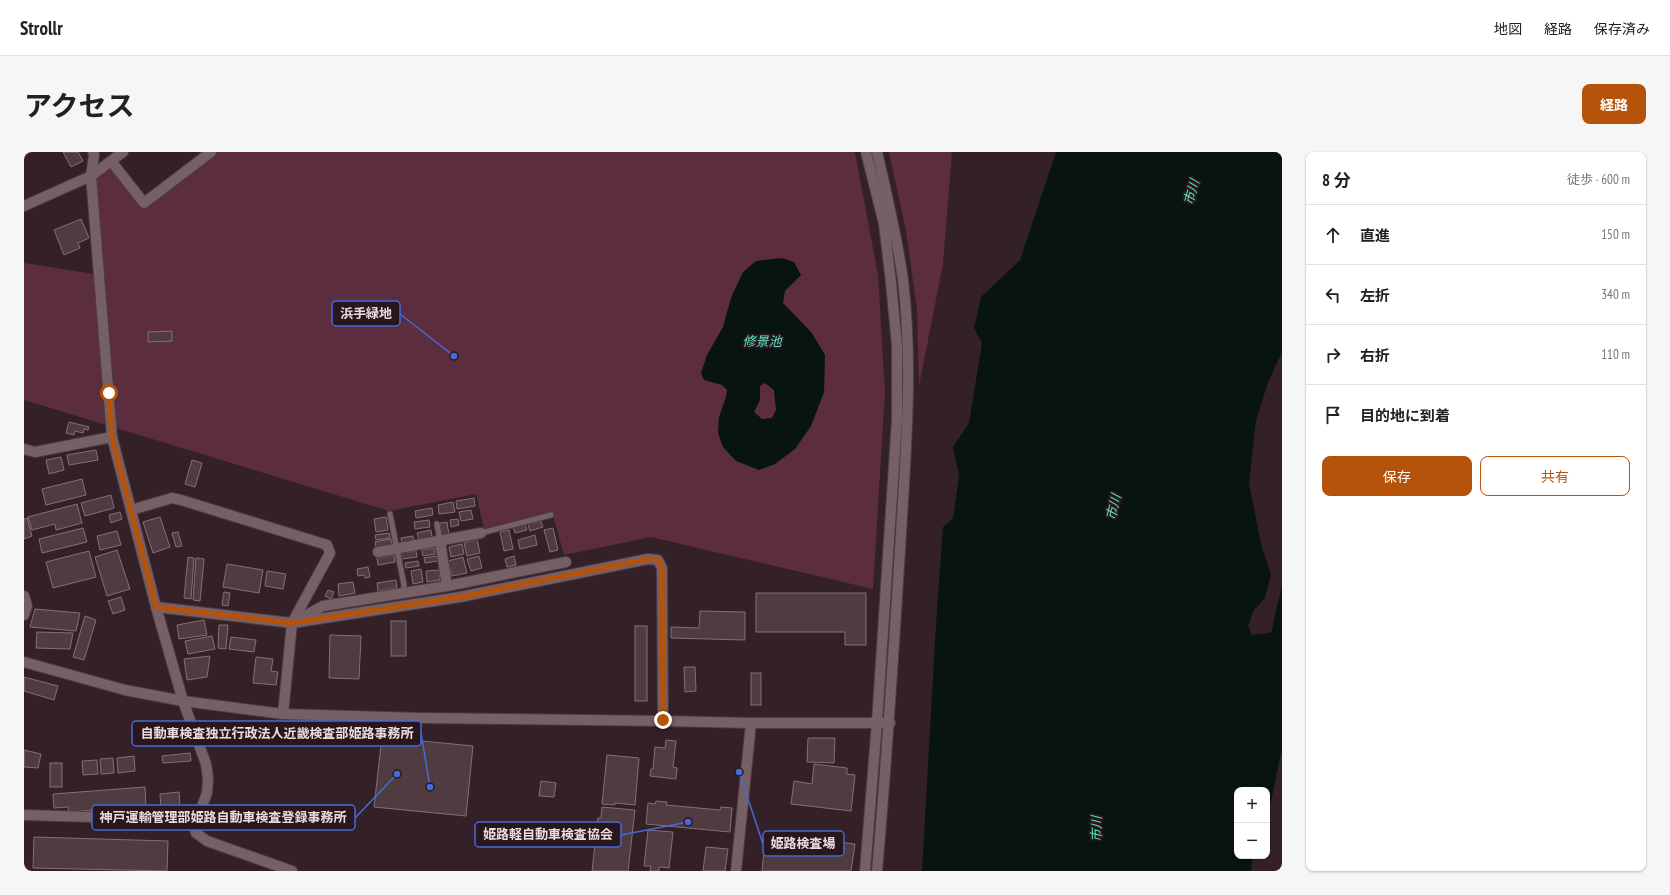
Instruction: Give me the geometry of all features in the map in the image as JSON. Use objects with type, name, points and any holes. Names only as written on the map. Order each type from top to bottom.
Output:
[{"type":"street","points":[[93,152],[94,155],[91,176],[112,437],[156,607],[183,701],[206,764],[208,778],[207,793],[201,809],[193,820],[196,833],[207,841],[292,871]]},
{"type":"street","points":[[24,206],[91,176],[123,152]]},
{"type":"street","points":[[111,161],[144,203],[211,152]]},
{"type":"street","points":[[865,871],[877,722],[897,418],[897,346],[891,283],[884,224],[866,152]]},
{"type":"street","points":[[877,871],[890,722],[908,415],[908,353],[903,281],[894,221],[878,152]]},
{"type":"street","points":[[24,449],[35,452],[112,437]]},
{"type":"street","points":[[131,510],[172,498],[327,545],[330,553],[292,623],[283,714]]},
{"type":"street","points":[[378,552],[481,533]]},
{"type":"street","points":[[440,541],[447,586]]},
{"type":"street","points":[[156,607],[292,623],[460,597],[648,559],[658,560],[662,568],[663,720]]},
{"type":"street","points":[[292,623],[323,606],[403,594],[566,562]]},
{"type":"street","points":[[24,596],[27,606],[24,616]]},
{"type":"street","points":[[24,662],[125,690],[183,701],[283,714],[419,718],[663,720],[751,723],[890,722]]},
{"type":"street","points":[[736,871],[751,723]]},
{"type":"street","points":[[24,815],[193,820]]},
{"type":"lane","points":[[390,514],[404,585],[403,594]]},
{"type":"lane","points":[[481,533],[551,515]]},
{"type":"lane","points":[[437,524],[440,541]]},
{"type":"shaded area","points":[[218,152],[855,152],[878,275],[885,392],[873,589],[651,537],[564,555],[552,512],[484,529],[476,494],[389,511],[24,400],[24,263],[94,274],[98,320],[96,177],[111,167],[144,207]]},
{"type":"shaded area","points":[[889,152],[952,152],[943,264],[919,386],[917,310],[906,231]]},
{"type":"water","name":"市川","points":[[1056,152],[1282,152],[1282,352],[1268,382],[1256,421],[1249,483],[1261,544],[1271,575],[1265,598],[1254,610],[1248,626],[1252,635],[1269,633],[1272,631],[1282,585],[1282,748],[1270,806],[1270,787],[1234,787],[1234,859],[1253,859],[1251,871],[922,871],[943,527],[953,518],[959,476],[953,447],[969,423],[982,343],[974,328],[981,297],[1020,260]]},
{"type":"water","name":"修景池","points":[[782,258],[794,262],[801,275],[785,291],[783,303],[811,332],[825,355],[824,392],[811,426],[795,449],[775,464],[759,470],[736,461],[723,447],[718,433],[719,417],[727,390],[722,385],[704,380],[701,373],[707,355],[723,327],[731,298],[743,272],[756,261]],"holes":[[[765,383],[774,390],[776,410],[772,418],[762,419],[754,412],[760,400],[760,386]]]},
{"type":"building","points":[[63,152],[78,152],[83,161],[71,167]]},
{"type":"building","points":[[81,219],[89,238],[78,243],[80,248],[64,255],[54,230]]},
{"type":"building","points":[[172,331],[172,341],[148,342],[148,332]]},
{"type":"building","points":[[69,422],[89,427],[88,430],[84,429],[83,433],[75,431],[74,435],[66,433]]},
{"type":"building","points":[[96,450],[98,460],[69,465],[67,455]]},
{"type":"building","points":[[61,457],[64,470],[49,474],[46,460]]},
{"type":"building","points":[[192,460],[202,463],[195,487],[185,484]]},
{"type":"building","points":[[82,479],[86,495],[46,505],[42,489]]},
{"type":"building","points":[[111,495],[114,508],[85,516],[81,503]]},
{"type":"building","points":[[474,498],[475,506],[457,509],[456,501]]},
{"type":"building","points":[[453,502],[455,512],[439,514],[438,505]]},
{"type":"building","points":[[77,504],[82,523],[56,530],[55,524],[32,530],[28,517]]},
{"type":"building","points":[[432,508],[433,515],[416,518],[415,511]]},
{"type":"building","points":[[471,510],[473,519],[461,521],[459,512]]},
{"type":"building","points":[[120,512],[122,519],[111,523],[109,515]]},
{"type":"building","points":[[160,517],[170,547],[153,553],[143,522]]},
{"type":"building","points":[[386,517],[388,530],[376,532],[374,519]]},
{"type":"building","points":[[27,518],[32,536],[24,539],[24,519]]},
{"type":"building","points":[[458,519],[459,525],[451,527],[450,520]]},
{"type":"building","points":[[429,520],[430,527],[415,529],[414,522]]},
{"type":"building","points":[[541,521],[543,527],[530,531],[528,524]]},
{"type":"building","points":[[447,522],[449,535],[442,536],[440,523]]},
{"type":"building","points":[[525,524],[527,530],[515,533],[513,527]]},
{"type":"building","points":[[83,528],[87,542],[42,553],[39,539]]},
{"type":"building","points":[[553,528],[558,550],[550,552],[544,530]]},
{"type":"building","points":[[431,530],[432,538],[419,540],[417,533]]},
{"type":"building","points":[[509,530],[513,549],[504,551],[500,532]]},
{"type":"building","points":[[117,531],[121,545],[100,550],[97,536]]},
{"type":"building","points":[[178,532],[182,546],[176,547],[172,533]]},
{"type":"building","points":[[389,533],[390,538],[376,540],[375,535]]},
{"type":"building","points":[[535,535],[537,545],[520,549],[518,540]]},
{"type":"building","points":[[413,536],[414,541],[402,543],[401,538]]},
{"type":"building","points":[[391,539],[392,546],[376,548],[375,542]]},
{"type":"building","points":[[477,539],[480,553],[467,556],[464,543]]},
{"type":"building","points":[[462,544],[464,554],[451,557],[449,547]]},
{"type":"building","points":[[434,548],[435,554],[423,556],[422,550]]},
{"type":"building","points":[[117,550],[130,589],[107,596],[95,557]]},
{"type":"building","points":[[89,551],[96,577],[53,588],[46,562]]},
{"type":"building","points":[[416,551],[417,557],[402,559],[401,553]]},
{"type":"building","points":[[394,555],[395,562],[378,565],[377,558]]},
{"type":"building","points":[[437,556],[438,561],[425,563],[424,558]]},
{"type":"building","points":[[479,556],[482,568],[471,571],[467,559]]},
{"type":"building","points":[[514,556],[516,565],[507,567],[505,559]]},
{"type":"building","points":[[188,557],[194,558],[191,599],[184,598]]},
{"type":"building","points":[[463,557],[467,573],[452,576],[448,561]]},
{"type":"building","points":[[196,558],[204,559],[200,601],[193,600]]},
{"type":"building","points":[[418,561],[419,566],[406,568],[405,563]]},
{"type":"building","points":[[227,564],[263,570],[259,593],[223,587]]},
{"type":"building","points":[[368,567],[370,577],[365,578],[364,575],[358,576],[357,569]]},
{"type":"building","points":[[421,569],[423,582],[413,584],[411,571]]},
{"type":"building","points":[[439,570],[440,580],[427,582],[426,571]]},
{"type":"building","points":[[267,571],[286,574],[283,589],[265,586]]},
{"type":"building","points":[[396,580],[397,588],[378,591],[377,583]]},
{"type":"building","points":[[353,582],[355,593],[339,596],[338,584]]},
{"type":"building","points":[[328,590],[334,592],[331,599],[325,596]]},
{"type":"building","points":[[224,592],[230,593],[228,606],[222,605]]},
{"type":"building","points":[[756,593],[866,593],[866,645],[845,645],[845,632],[756,632]]},
{"type":"building","points":[[121,597],[125,610],[113,614],[108,601]]},
{"type":"building","points":[[35,609],[80,613],[76,631],[30,627]]},
{"type":"building","points":[[700,611],[745,612],[745,640],[671,638],[671,627],[699,628]]},
{"type":"building","points":[[85,616],[96,620],[84,660],[73,657]]},
{"type":"building","points":[[204,620],[207,635],[179,639],[177,625]]},
{"type":"building","points":[[391,621],[406,621],[406,656],[391,656]]},
{"type":"building","points":[[219,625],[228,625],[226,649],[218,648]]},
{"type":"building","points":[[635,626],[647,626],[647,701],[635,701]]},
{"type":"building","points":[[37,632],[73,633],[70,649],[36,648]]},
{"type":"building","points":[[330,635],[361,636],[359,679],[329,678]]},
{"type":"building","points":[[212,636],[215,649],[188,654],[185,641]]},
{"type":"building","points":[[231,637],[256,640],[254,652],[229,649]]},
{"type":"building","points":[[210,656],[207,677],[187,680],[184,659]]},
{"type":"building","points":[[256,657],[273,659],[271,671],[278,672],[276,685],[253,683]]},
{"type":"building","points":[[684,667],[695,667],[696,691],[685,692]]},
{"type":"building","points":[[751,673],[761,673],[761,705],[751,705]]},
{"type":"building","points":[[24,677],[58,686],[54,700],[24,691]]},
{"type":"building","points":[[382,737],[473,746],[466,816],[374,807]]},
{"type":"building","points":[[808,738],[835,738],[834,763],[807,762]]},
{"type":"building","points":[[666,740],[676,741],[673,767],[677,768],[676,779],[650,776],[651,769],[653,769],[655,747],[665,748]]},
{"type":"building","points":[[24,750],[41,754],[38,768],[24,767]]},
{"type":"building","points":[[190,753],[191,761],[163,763],[162,756]]},
{"type":"building","points":[[607,755],[639,758],[635,805],[615,803],[615,805],[602,804]]},
{"type":"building","points":[[134,756],[135,771],[118,773],[117,758]]},
{"type":"building","points":[[113,758],[114,773],[101,774],[100,759]]},
{"type":"building","points":[[97,760],[98,774],[83,775],[82,761]]},
{"type":"building","points":[[50,763],[62,763],[62,787],[50,787]]},
{"type":"building","points":[[814,764],[847,768],[847,774],[855,775],[851,811],[791,804],[794,781],[812,784]]},
{"type":"building","points":[[541,781],[556,783],[554,797],[539,796]]},
{"type":"building","points":[[145,787],[146,806],[69,812],[68,807],[54,808],[53,794]]},
{"type":"building","points":[[179,792],[180,807],[161,809],[160,794]]},
{"type":"building","points":[[656,801],[667,802],[666,805],[720,810],[721,807],[732,808],[730,832],[646,824],[648,803],[655,804]]},
{"type":"building","points":[[602,807],[635,810],[628,871],[592,871],[598,818],[601,818]]},
{"type":"building","points":[[648,830],[673,832],[669,868],[659,867],[659,871],[650,871],[651,866],[644,866]]},
{"type":"building","points":[[766,833],[855,844],[851,871],[762,871]]},
{"type":"building","points":[[34,837],[168,841],[167,871],[33,868]]},
{"type":"building","points":[[706,847],[728,849],[725,871],[703,871]]},
{"type":"place","name":"浜手緑地","points":[[454,356]]},
{"type":"place","name":"姫路検査場","points":[[739,772]]},
{"type":"place","name":"神戸運輸管理部姫路自動車検査登録事務所","points":[[397,774]]},
{"type":"place","name":"自動車検査独立行政法人近畿検査部姫路事務所","points":[[430,787]]},
{"type":"place","name":"姫路軽自動車検査協会","points":[[688,822]]},
{"type":"route","points":[[109,393],[112,437],[156,607],[292,623],[460,597],[648,559],[658,560],[662,568],[663,720]]}]
